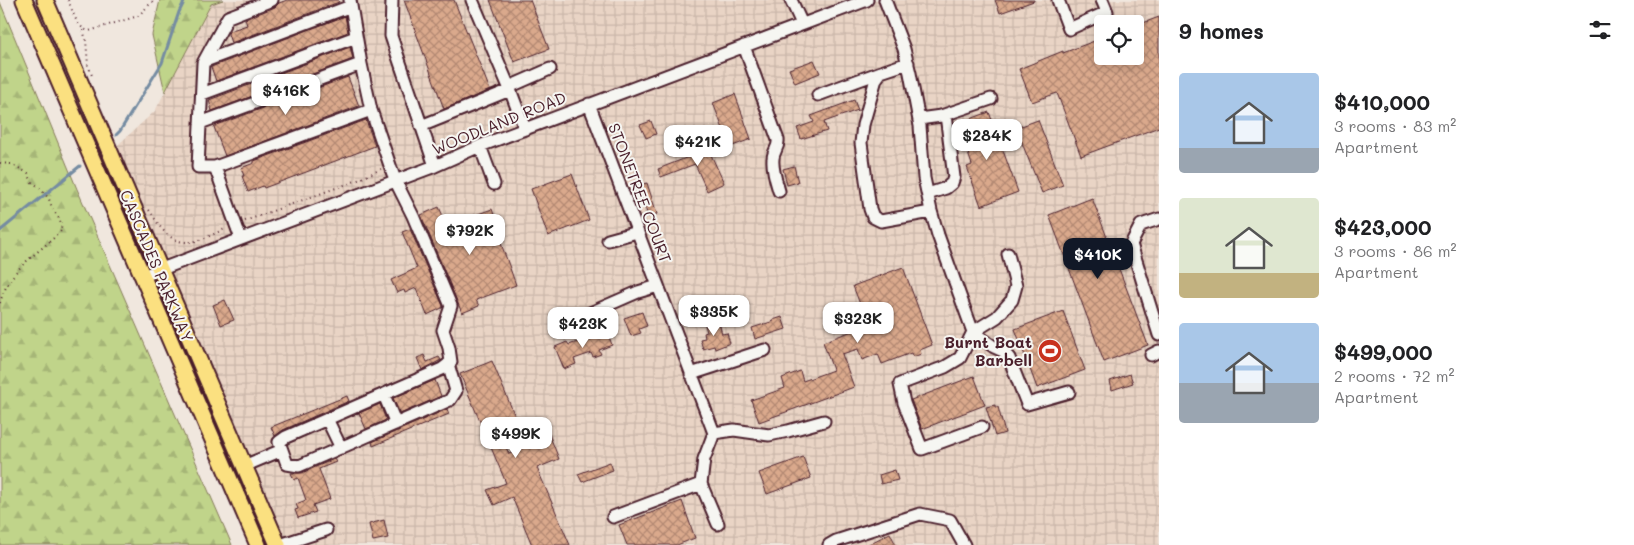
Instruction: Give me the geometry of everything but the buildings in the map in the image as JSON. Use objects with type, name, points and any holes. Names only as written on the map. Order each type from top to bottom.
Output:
[{"type":"main road","name":"CASCADES PARKWAY","points":[[24,0],[258,545]]},
{"type":"main road","name":"CASCADES PARKWAY","points":[[45,0],[279,545]]},
{"type":"street","points":[[272,0],[228,17],[204,61],[198,167],[215,167],[371,110]]},
{"type":"street","points":[[392,0],[391,36],[436,166]]},
{"type":"street","points":[[472,0],[525,129]]},
{"type":"street","points":[[791,0],[802,24]]},
{"type":"street","name":"WOODLAND ROAD","points":[[143,276],[436,166],[480,146],[589,104],[867,0]]},
{"type":"street","points":[[885,0],[908,64],[919,119],[924,178],[931,212],[973,332],[1003,351],[1009,358],[1027,404],[1069,392]]},
{"type":"street","points":[[1058,0],[1069,29],[1107,12],[1102,0]]},
{"type":"street","points":[[204,61],[351,3],[371,110],[395,180],[413,216],[451,306],[443,330],[450,348],[451,359],[448,364],[442,369],[286,437],[279,442],[287,464],[299,466],[450,400],[456,391],[448,364]]},
{"type":"street","points":[[202,94],[356,37]]},
{"type":"street","points":[[744,46],[778,140],[779,146],[773,154],[772,165],[778,191]]},
{"type":"street","points":[[200,123],[361,64]]},
{"type":"street","points":[[818,95],[908,64]]},
{"type":"street","points":[[421,126],[550,69]]},
{"type":"street","points":[[881,72],[873,87],[863,125],[861,143],[870,209],[873,217],[881,221],[931,212]]},
{"type":"street","points":[[919,119],[946,115],[991,99]]},
{"type":"street","name":"STONETREE COURT","points":[[589,104],[714,433]]},
{"type":"street","points":[[928,194],[946,188],[952,184],[954,177],[946,115]]},
{"type":"street","points":[[480,146],[494,184]]},
{"type":"street","points":[[215,167],[241,238]]},
{"type":"street","points":[[1159,219],[1141,225],[1131,244],[1159,336]]},
{"type":"street","points":[[608,240],[637,232]]},
{"type":"street","points":[[982,427],[922,449],[904,403],[900,384],[945,367],[960,358],[973,332],[997,317],[1012,300],[1016,286],[1008,254]]},
{"type":"street","points":[[567,323],[638,292],[658,286]]},
{"type":"street","points":[[691,374],[765,350]]},
{"type":"street","points":[[384,395],[396,424]]},
{"type":"street","points":[[327,419],[341,448]]},
{"type":"street","points":[[718,524],[701,484],[704,460],[714,433],[734,430],[769,435],[788,432],[824,421]]},
{"type":"street","points":[[244,466],[282,450]]},
{"type":"street","points":[[613,517],[701,484]]},
{"type":"street","points":[[829,545],[836,541],[920,514],[950,520],[964,545]]},
{"type":"street","points":[[279,545],[326,530]]},
{"type":"path","points":[[68,0],[79,26],[83,30],[89,31],[138,16],[154,0]]},
{"type":"path","points":[[0,163],[11,164],[28,173],[32,182],[49,199],[52,208],[60,220],[62,230],[47,246],[31,256],[12,276],[3,291],[0,303]]},
{"type":"shaded area","points":[[223,0],[1159,0],[1159,545],[278,545],[110,152],[155,111],[211,4]]},
{"type":"green space","points":[[160,0],[223,0],[211,4],[165,92],[152,35]]},
{"type":"green space","points":[[0,2],[77,189],[232,545],[0,545]]},
{"type":"waterway","points":[[116,135],[162,63],[179,12],[185,0]]},
{"type":"waterway","points":[[0,231],[80,166]]},
{"type":"place","name":"Burnt Boat Barbell","points":[[1050,351]]}]
